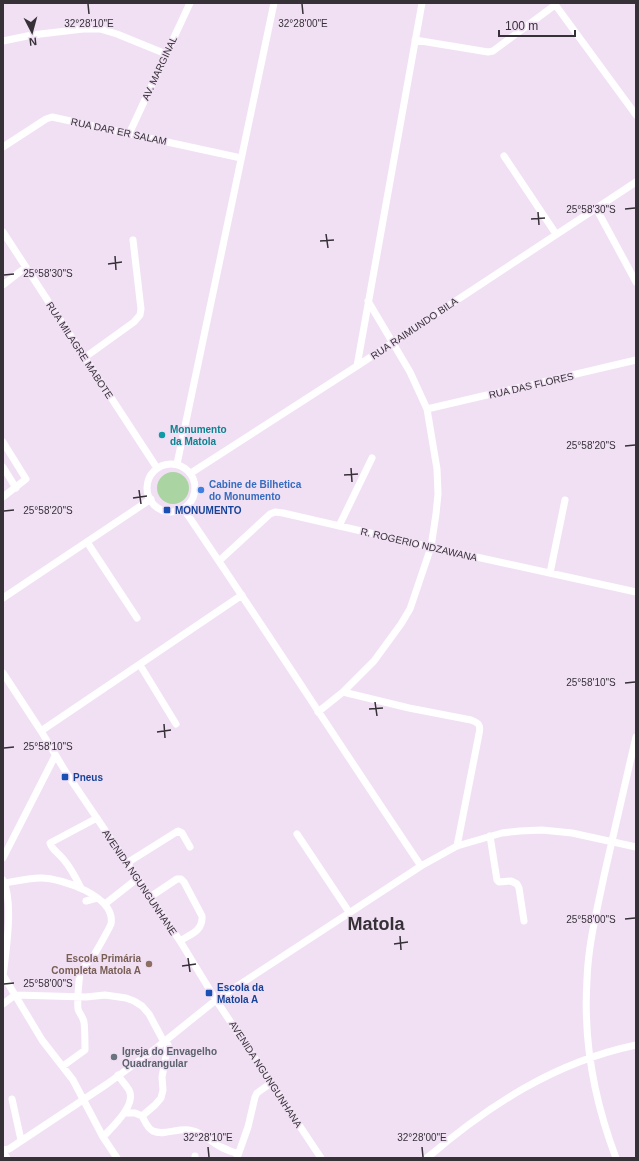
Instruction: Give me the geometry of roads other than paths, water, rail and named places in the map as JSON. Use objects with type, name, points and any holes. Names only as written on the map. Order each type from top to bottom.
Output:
[{"type":"street","name":"AV. MARGINAL","points":[[129,134],[190,3]]},
{"type":"street","points":[[177,464],[274,3]]},
{"type":"street","points":[[357,366],[422,3]]},
{"type":"street","points":[[415,40],[488,52],[493,51],[554,4],[636,115]]},
{"type":"street","points":[[3,41],[32,35],[83,29],[100,29],[117,34],[166,54]]},
{"type":"street","name":"RUA DAR ER SALAM","points":[[3,147],[46,119],[52,117],[241,158]]},
{"type":"street","points":[[504,156],[556,234]]},
{"type":"street","name":"RUA RAIMUNDO BILA","points":[[190,473],[357,366],[636,182]]},
{"type":"street","points":[[596,208],[636,282]]},
{"type":"street","name":"RUA MILAGRE MABOTE","points":[[3,232],[157,468]]},
{"type":"street","points":[[84,358],[134,322],[140,315],[141,309],[133,240]]},
{"type":"street","points":[[3,285],[26,267]]},
{"type":"street","points":[[318,712],[343,692],[374,661],[402,624],[410,609],[432,547],[438,494],[436,462],[427,409],[410,372],[368,301]]},
{"type":"street","name":"RUA DAS FLORES","points":[[427,409],[636,360]]},
{"type":"street","points":[[3,442],[26,478],[16,488],[3,497]]},
{"type":"street","points":[[340,526],[372,458]]},
{"type":"street","points":[[177,464],[190,473],[195,486],[195,492],[188,504],[183,508],[176,511],[166,511],[157,507],[151,499],[148,493],[149,479],[157,468],[163,465],[177,464]]},
{"type":"street","points":[[3,467],[16,488]]},
{"type":"street","points":[[3,598],[151,499]]},
{"type":"street","points":[[550,573],[565,500]]},
{"type":"street","points":[[183,508],[421,866]]},
{"type":"street","name":"R. ROGERIO NDZAWANA","points":[[219,561],[270,514],[275,512],[284,512],[432,547],[636,592]]},
{"type":"street","points":[[87,542],[137,618]]},
{"type":"street","points":[[41,731],[242,595]]},
{"type":"street","points":[[140,664],[176,724]]},
{"type":"street","name":"AVENIDA NGUNGUNHANE","points":[[3,673],[41,731],[66,774],[138,878],[211,991]]},
{"type":"street","points":[[343,692],[409,708],[471,720],[479,724],[479,734],[457,846]]},
{"type":"street","points":[[616,1158],[600,1112],[589,1057],[586,1005],[589,955],[597,910],[636,737]]},
{"type":"street","points":[[3,858],[55,756]]},
{"type":"street","points":[[81,888],[68,865],[50,843],[97,818]]},
{"type":"street","points":[[7,1158],[3,1151],[9,1149],[166,1044],[216,1000],[421,866],[457,846],[490,836],[520,831],[542,830],[572,833],[636,847]]},
{"type":"street","points":[[127,863],[178,831],[182,833],[190,847]]},
{"type":"street","points":[[298,834],[350,912]]},
{"type":"street","points":[[490,836],[497,880],[499,882],[511,881],[517,884],[519,888],[524,921]]},
{"type":"street","points":[[63,1066],[85,1050],[84,1022],[78,1009],[81,971],[93,957],[111,924],[109,912],[105,904],[97,898],[81,888],[58,880],[29,878],[4,882],[8,896],[8,920],[3,975],[42,1040],[73,1080],[103,1137],[117,1158]]},
{"type":"street","points":[[105,904],[138,878]]},
{"type":"street","points":[[150,897],[177,879],[181,879],[184,882],[202,916],[203,922],[199,929],[180,941]]},
{"type":"street","points":[[86,901],[97,898]]},
{"type":"street","name":"AVENIDA NGUNGUNHANA","points":[[211,991],[321,1158]]},
{"type":"street","points":[[3,1004],[15,995],[105,995],[118,996],[134,1001],[142,1006],[149,1014],[166,1044],[162,1077],[163,1090],[161,1098],[142,1116]]},
{"type":"street","points":[[427,1158],[468,1124],[505,1099],[555,1071],[589,1057],[636,1045]]},
{"type":"street","points":[[103,1137],[124,1113],[130,1103],[130,1091],[118,1075]]},
{"type":"street","points":[[124,1113],[142,1116],[148,1127],[158,1133],[181,1129],[201,1133],[221,1147],[238,1156],[248,1127],[255,1097],[257,1093],[271,1083]]},
{"type":"street","points":[[12,1099],[21,1140]]},
{"type":"place","name":"Monumento da Matola","points":[[162,435]]},
{"type":"place","name":"Cabine de Bilhetica do Monumento","points":[[201,490]]},
{"type":"place","name":"MONUMENTO","points":[[167,510]]},
{"type":"place","name":"Pneus","points":[[65,777]]},
{"type":"place","name":"Escola Primária Completa Matola A","points":[[149,964]]},
{"type":"place","name":"Escola da Matola A","points":[[209,993]]},
{"type":"place","name":"Igreja do Envagelho Quadrangular","points":[[114,1057]]},
{"type":"district","name":"Matola","points":[[376,924]]}]
